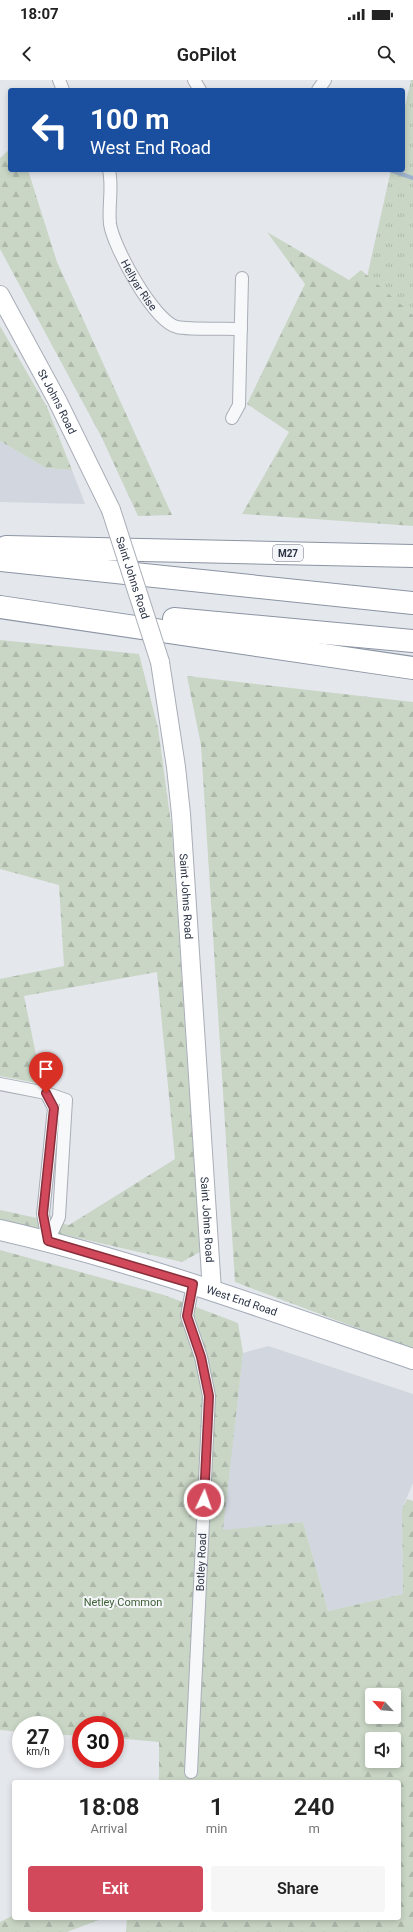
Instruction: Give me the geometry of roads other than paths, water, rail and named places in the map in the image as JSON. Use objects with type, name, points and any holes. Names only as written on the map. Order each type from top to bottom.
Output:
[{"type":"highway","name":"M27","points":[[0,547],[413,556]]},
{"type":"highway","points":[[0,560],[413,602]]},
{"type":"highway","points":[[0,602],[413,641]]},
{"type":"highway","points":[[0,607],[413,668]]},
{"type":"main road","name":"St Johns Road","points":[[0,295],[57,400],[111,510]]},
{"type":"main road","name":"Saint Johns Road","points":[[111,510],[160,662],[176,767],[181,814],[212,1291]]},
{"type":"main road","name":"West End Road","points":[[0,1230],[48,1241],[193,1284],[413,1359]]},
{"type":"street","name":"Hellyar Rise","points":[[109,172],[112,183],[109,208],[110,226],[116,243],[144,296],[154,309],[176,327],[240,328]]},
{"type":"street","points":[[232,418],[239,405],[242,278]]},
{"type":"street","points":[[0,1084],[46,1093],[54,1108],[43,1214],[48,1241]]},
{"type":"street","name":"Botley Road","points":[[190,1772],[209,1396],[201,1357],[187,1316],[193,1284]]},
{"type":"waterway","points":[[396,172],[413,178]]},
{"type":"park label","name":"Netley Common","points":[[123,1602]]}]
